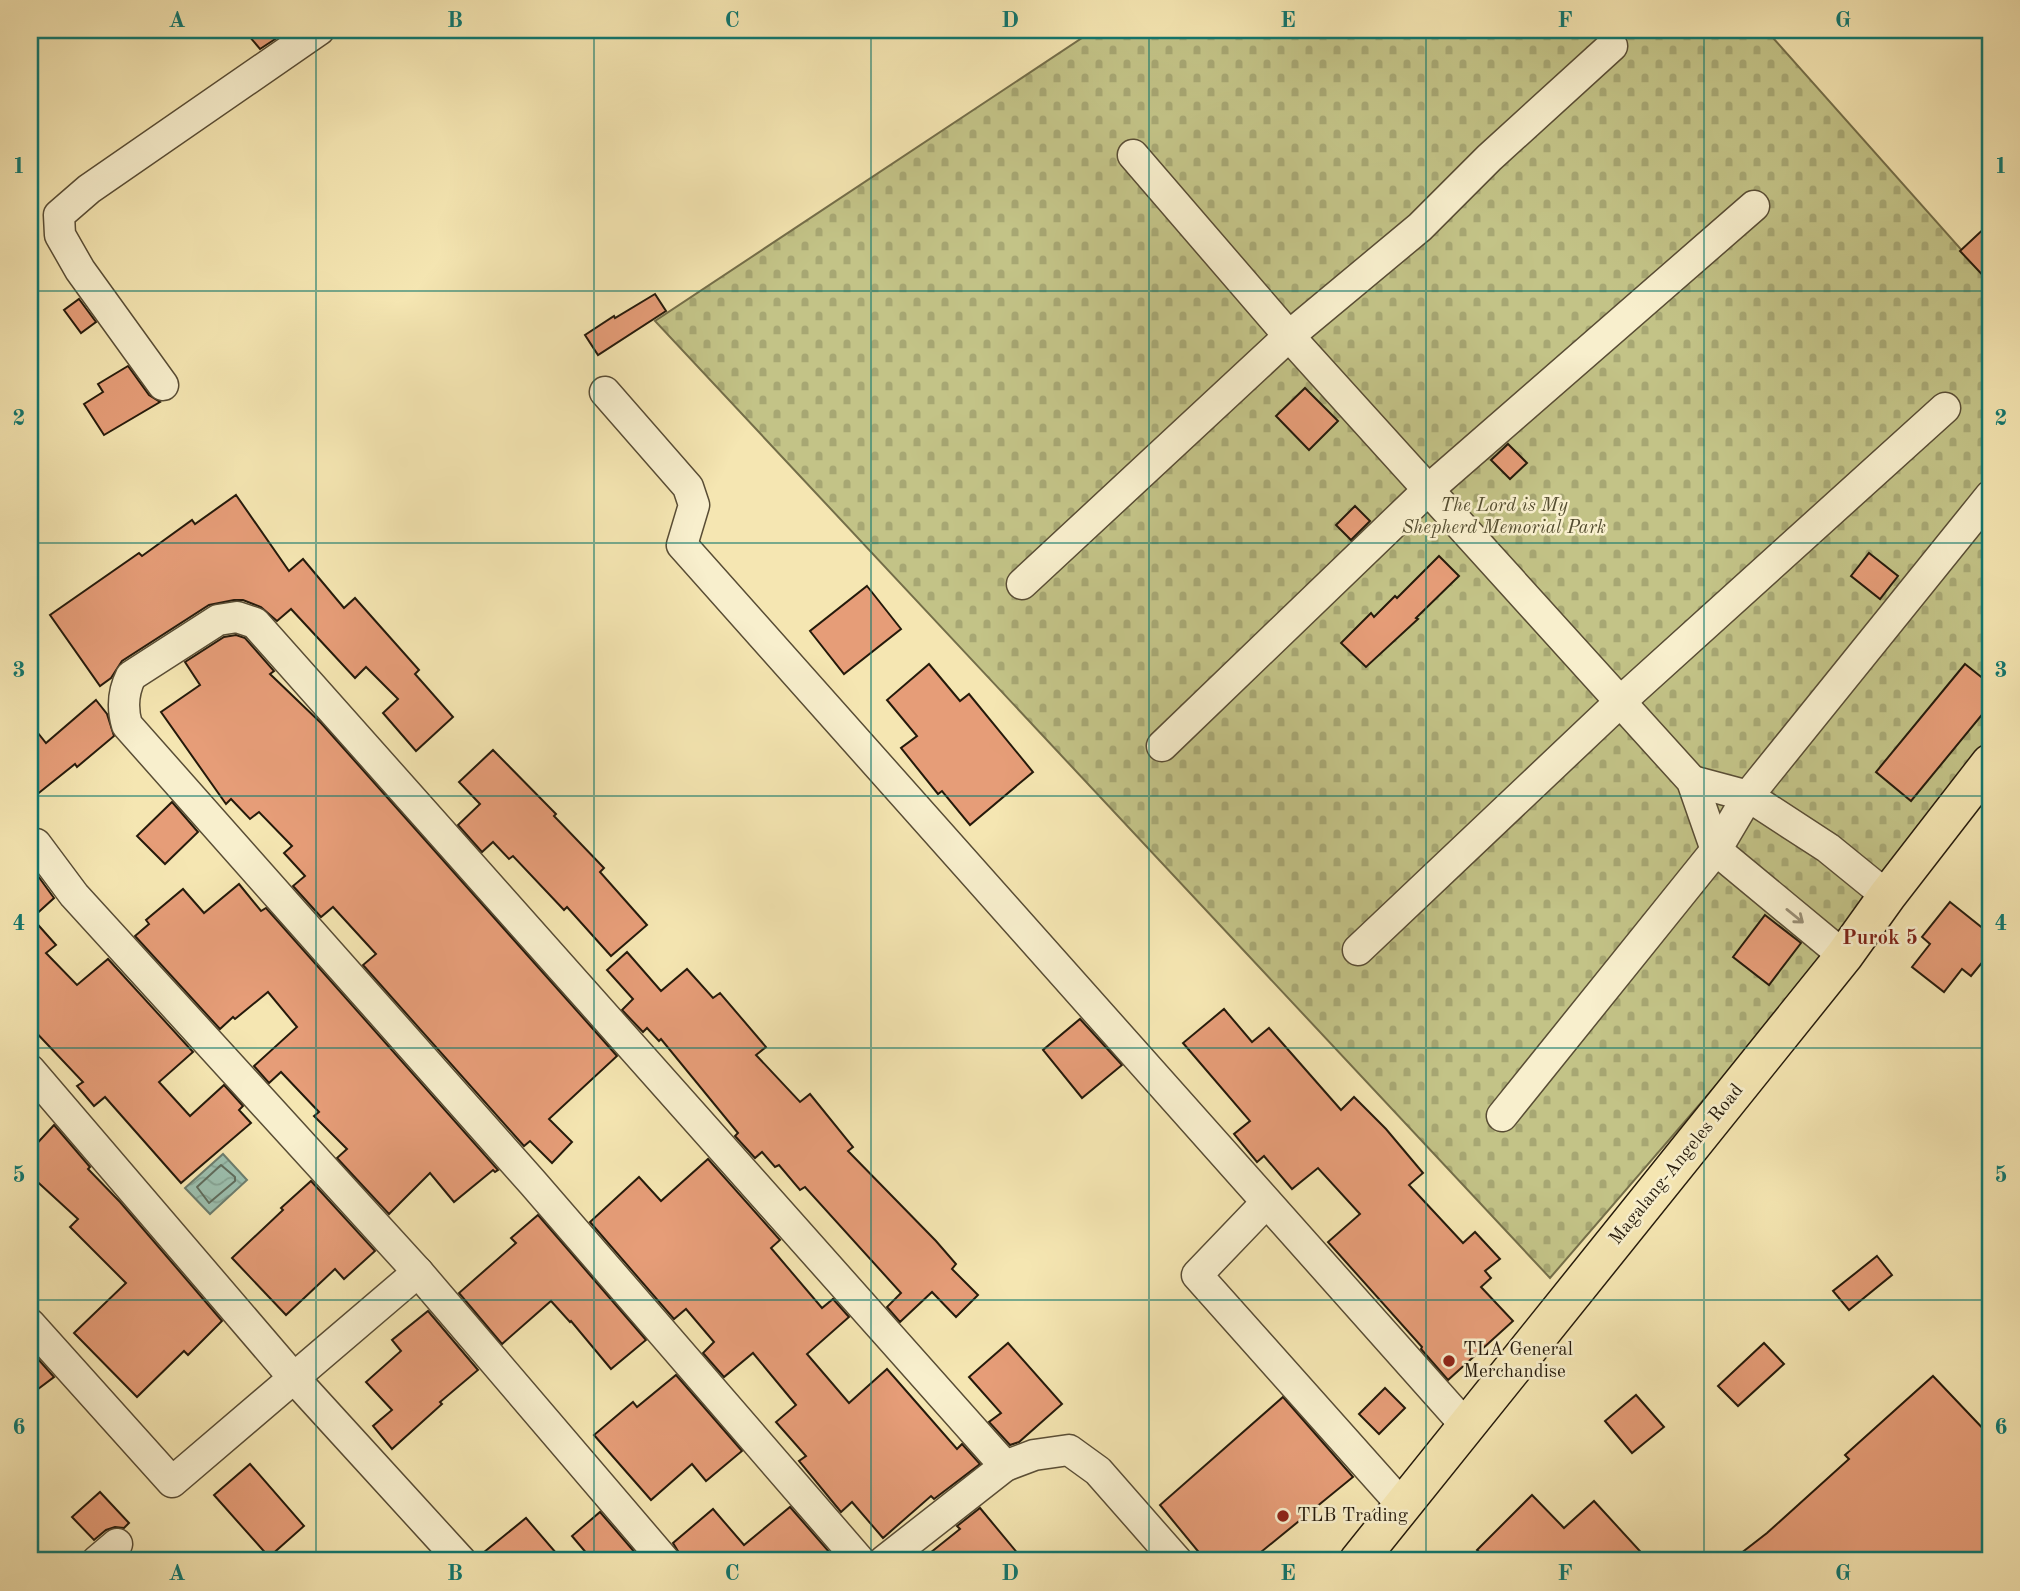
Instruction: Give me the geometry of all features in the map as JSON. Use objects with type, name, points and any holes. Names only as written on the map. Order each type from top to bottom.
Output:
[{"type":"main road","name":"Magalang-Angeles Road","points":[[1358,1561],[1844,956],[1990,763]]},
{"type":"street","points":[[163,385],[80,270],[60,235],[59,215],[89,189],[319,30]]},
{"type":"street","points":[[1021,584],[1289,336],[1420,227],[1489,159],[1612,46]]},
{"type":"street","points":[[1133,155],[1289,336],[1692,781],[1716,850],[1844,956]]},
{"type":"street","points":[[1162,746],[1428,490],[1754,206]]},
{"type":"street","points":[[605,392],[688,487],[694,505],[682,545],[1468,1427]]},
{"type":"street","points":[[1358,950],[1620,701],[1945,408]]},
{"type":"street","points":[[1502,1116],[1716,850],[1748,796],[1990,496]]},
{"type":"street","points":[[860,1561],[533,1183],[127,725],[125,688],[131,676],[218,620],[237,617],[255,623],[1005,1466]]},
{"type":"street","points":[[1692,781],[1748,796],[1828,848],[1887,896]]},
{"type":"street","points":[[30,848],[36,844],[74,895],[418,1272],[665,1561]]},
{"type":"street","points":[[30,1070],[293,1377],[461,1561]]},
{"type":"street","points":[[1266,1203],[1197,1275],[1403,1506]]},
{"type":"street","points":[[30,1324],[172,1482],[418,1272]]},
{"type":"street","points":[[884,1561],[1005,1466],[1034,1455],[1069,1450],[1098,1471],[1177,1561]]},
{"type":"green space","name":"The Lord is My Shepherd Memorial Park","points":[[1094,30],[1766,30],[1990,282],[1990,751],[1892,881],[1550,1278],[655,321]]},
{"type":"water","points":[[223,1154],[247,1180],[210,1214],[185,1188]]},
{"type":"building","points":[[244,30],[289,30],[260,49]]},
{"type":"building","points":[[1990,223],[1990,283],[1960,251]]},
{"type":"building","points":[[655,294],[666,311],[598,355],[585,335]]},
{"type":"building","points":[[79,299],[96,322],[81,333],[64,310]]},
{"type":"building","points":[[128,366],[149,395],[160,402],[104,435],[84,404],[103,392],[98,384]]},
{"type":"building","points":[[1305,388],[1338,421],[1309,450],[1276,416]]},
{"type":"building","points":[[1508,444],[1527,463],[1510,479],[1491,460]]},
{"type":"building","points":[[236,495],[289,571],[303,559],[344,608],[355,598],[419,670],[415,674],[453,717],[416,751],[383,713],[398,699],[366,667],[355,678],[291,609],[277,621],[261,607],[243,600],[209,605],[122,661],[111,678],[100,686],[50,615],[139,553],[142,556],[192,520],[195,524]]},
{"type":"building","points":[[1355,506],[1370,521],[1351,540],[1336,525]]},
{"type":"building","points":[[1869,553],[1898,576],[1880,599],[1851,576]]},
{"type":"building","points":[[1439,556],[1459,576],[1366,667],[1341,643],[1371,613],[1374,617],[1395,596],[1397,598]]},
{"type":"building","points":[[867,586],[901,629],[844,674],[810,631]]},
{"type":"building","points":[[236,635],[245,638],[274,671],[270,674],[321,723],[617,1056],[549,1119],[572,1142],[552,1163],[530,1141],[524,1146],[363,965],[376,954],[333,907],[321,917],[293,886],[305,876],[284,853],[292,846],[259,812],[250,819],[231,799],[226,804],[161,712],[200,685],[185,662],[224,637]]},
{"type":"building","points":[[929,664],[960,701],[969,694],[1033,772],[970,825],[942,791],[938,794],[901,748],[917,736],[887,700]]},
{"type":"building","points":[[1965,664],[1990,684],[1990,705],[1911,801],[1876,772]]},
{"type":"building","points":[[96,700],[107,714],[114,736],[77,767],[75,764],[30,800],[30,723],[46,743]]},
{"type":"building","points":[[493,750],[604,868],[600,872],[647,925],[611,956],[567,907],[564,910],[513,856],[509,859],[493,842],[482,852],[458,825],[480,804],[459,782]]},
{"type":"building","points":[[172,802],[198,832],[165,864],[137,836]]},
{"type":"building","points":[[30,865],[54,898],[32,918],[56,945],[46,953],[77,985],[108,959],[193,1052],[159,1082],[190,1116],[224,1085],[243,1106],[239,1110],[251,1123],[181,1183],[105,1097],[94,1106],[77,1086],[83,1082],[30,1026]]},
{"type":"building","points":[[239,884],[261,911],[266,908],[498,1170],[493,1170],[454,1202],[430,1173],[389,1214],[337,1158],[347,1149],[314,1116],[319,1112],[281,1072],[269,1083],[254,1066],[297,1027],[268,992],[220,1029],[135,936],[149,924],[146,920],[183,889],[204,913]]},
{"type":"building","points":[[1950,902],[1990,934],[1990,953],[1971,976],[1962,969],[1944,992],[1912,967],[1930,944],[1922,937]]},
{"type":"building","points":[[1765,915],[1801,943],[1769,985],[1733,957]]},
{"type":"building","points":[[627,952],[661,991],[687,969],[713,998],[720,993],[766,1047],[756,1055],[800,1102],[810,1094],[853,1147],[848,1151],[956,1264],[952,1269],[978,1295],[956,1317],[932,1292],[900,1322],[887,1307],[901,1293],[805,1187],[800,1190],[779,1165],[775,1167],[762,1152],[755,1158],[735,1136],[738,1133],[661,1039],[659,1041],[647,1028],[643,1032],[622,1010],[633,999],[607,970]]},
{"type":"building","points":[[1224,1009],[1252,1042],[1269,1028],[1341,1110],[1354,1097],[1386,1129],[1423,1173],[1409,1185],[1463,1243],[1475,1232],[1500,1259],[1485,1271],[1491,1278],[1481,1287],[1513,1321],[1448,1380],[1328,1242],[1360,1214],[1318,1168],[1292,1189],[1264,1156],[1257,1162],[1234,1134],[1250,1121],[1183,1043]]},
{"type":"building","points":[[1080,1019],[1122,1065],[1082,1098],[1043,1050]]},
{"type":"building","points":[[54,1125],[90,1167],[88,1169],[120,1202],[222,1321],[188,1355],[184,1351],[137,1397],[74,1333],[126,1283],[70,1227],[78,1219],[30,1175],[30,1151]]},
{"type":"building","points":[[708,1159],[780,1240],[771,1248],[822,1308],[833,1299],[849,1317],[807,1354],[849,1403],[887,1369],[957,1449],[962,1444],[980,1464],[934,1499],[931,1496],[883,1538],[852,1502],[841,1512],[799,1461],[806,1456],[776,1422],[796,1405],[753,1353],[724,1377],[703,1353],[714,1342],[686,1309],[674,1319],[590,1222],[639,1177],[661,1201]]},
{"type":"building","points":[[311,1181],[375,1251],[344,1279],[335,1269],[286,1315],[232,1258]]},
{"type":"building","points":[[538,1215],[646,1340],[611,1369],[551,1301],[502,1344],[459,1293],[516,1243],[511,1238]]},
{"type":"building","points":[[1877,1256],[1892,1275],[1849,1310],[1833,1291]]},
{"type":"building","points":[[428,1311],[478,1370],[440,1402],[442,1404],[392,1449],[373,1426],[392,1410],[366,1382],[401,1351],[392,1340]]},
{"type":"building","points":[[1008,1343],[1062,1404],[1019,1442],[1010,1445],[989,1422],[1001,1413],[969,1377]]},
{"type":"building","points":[[1764,1343],[1784,1364],[1738,1406],[1718,1386]]},
{"type":"building","points":[[30,1350],[54,1377],[30,1395]]},
{"type":"building","points":[[676,1375],[742,1451],[706,1481],[692,1464],[651,1500],[594,1435],[633,1402],[637,1407]]},
{"type":"building","points":[[1933,1376],[1990,1436],[1990,1561],[1731,1561],[1767,1533],[1849,1459],[1845,1455]]},
{"type":"building","points":[[1385,1388],[1405,1408],[1379,1434],[1359,1414]]},
{"type":"building","points":[[1636,1395],[1664,1427],[1632,1453],[1605,1421]]},
{"type":"building","points":[[1283,1397],[1353,1477],[1250,1561],[1206,1561],[1160,1505]]},
{"type":"building","points":[[250,1464],[304,1526],[269,1557],[214,1495]]},
{"type":"building","points":[[100,1492],[129,1523],[124,1528],[106,1530],[94,1540],[72,1517]]},
{"type":"building","points":[[1532,1495],[1564,1528],[1594,1501],[1649,1561],[1488,1561],[1477,1550]]},
{"type":"building","points":[[790,1507],[837,1561],[684,1561],[673,1543],[713,1509],[744,1545]]},
{"type":"building","points":[[980,1508],[1024,1561],[920,1561],[960,1529],[957,1526]]},
{"type":"building","points":[[600,1512],[637,1555],[630,1561],[593,1561],[572,1536]]},
{"type":"building","points":[[526,1518],[563,1561],[478,1561],[478,1557]]},
{"type":"place","name":"TLA General Merchandise","points":[[1449,1361]]},
{"type":"place","name":"TLB Trading","points":[[1283,1516]]},
{"type":"district","name":"Purok 5","points":[[1880,938]]}]
